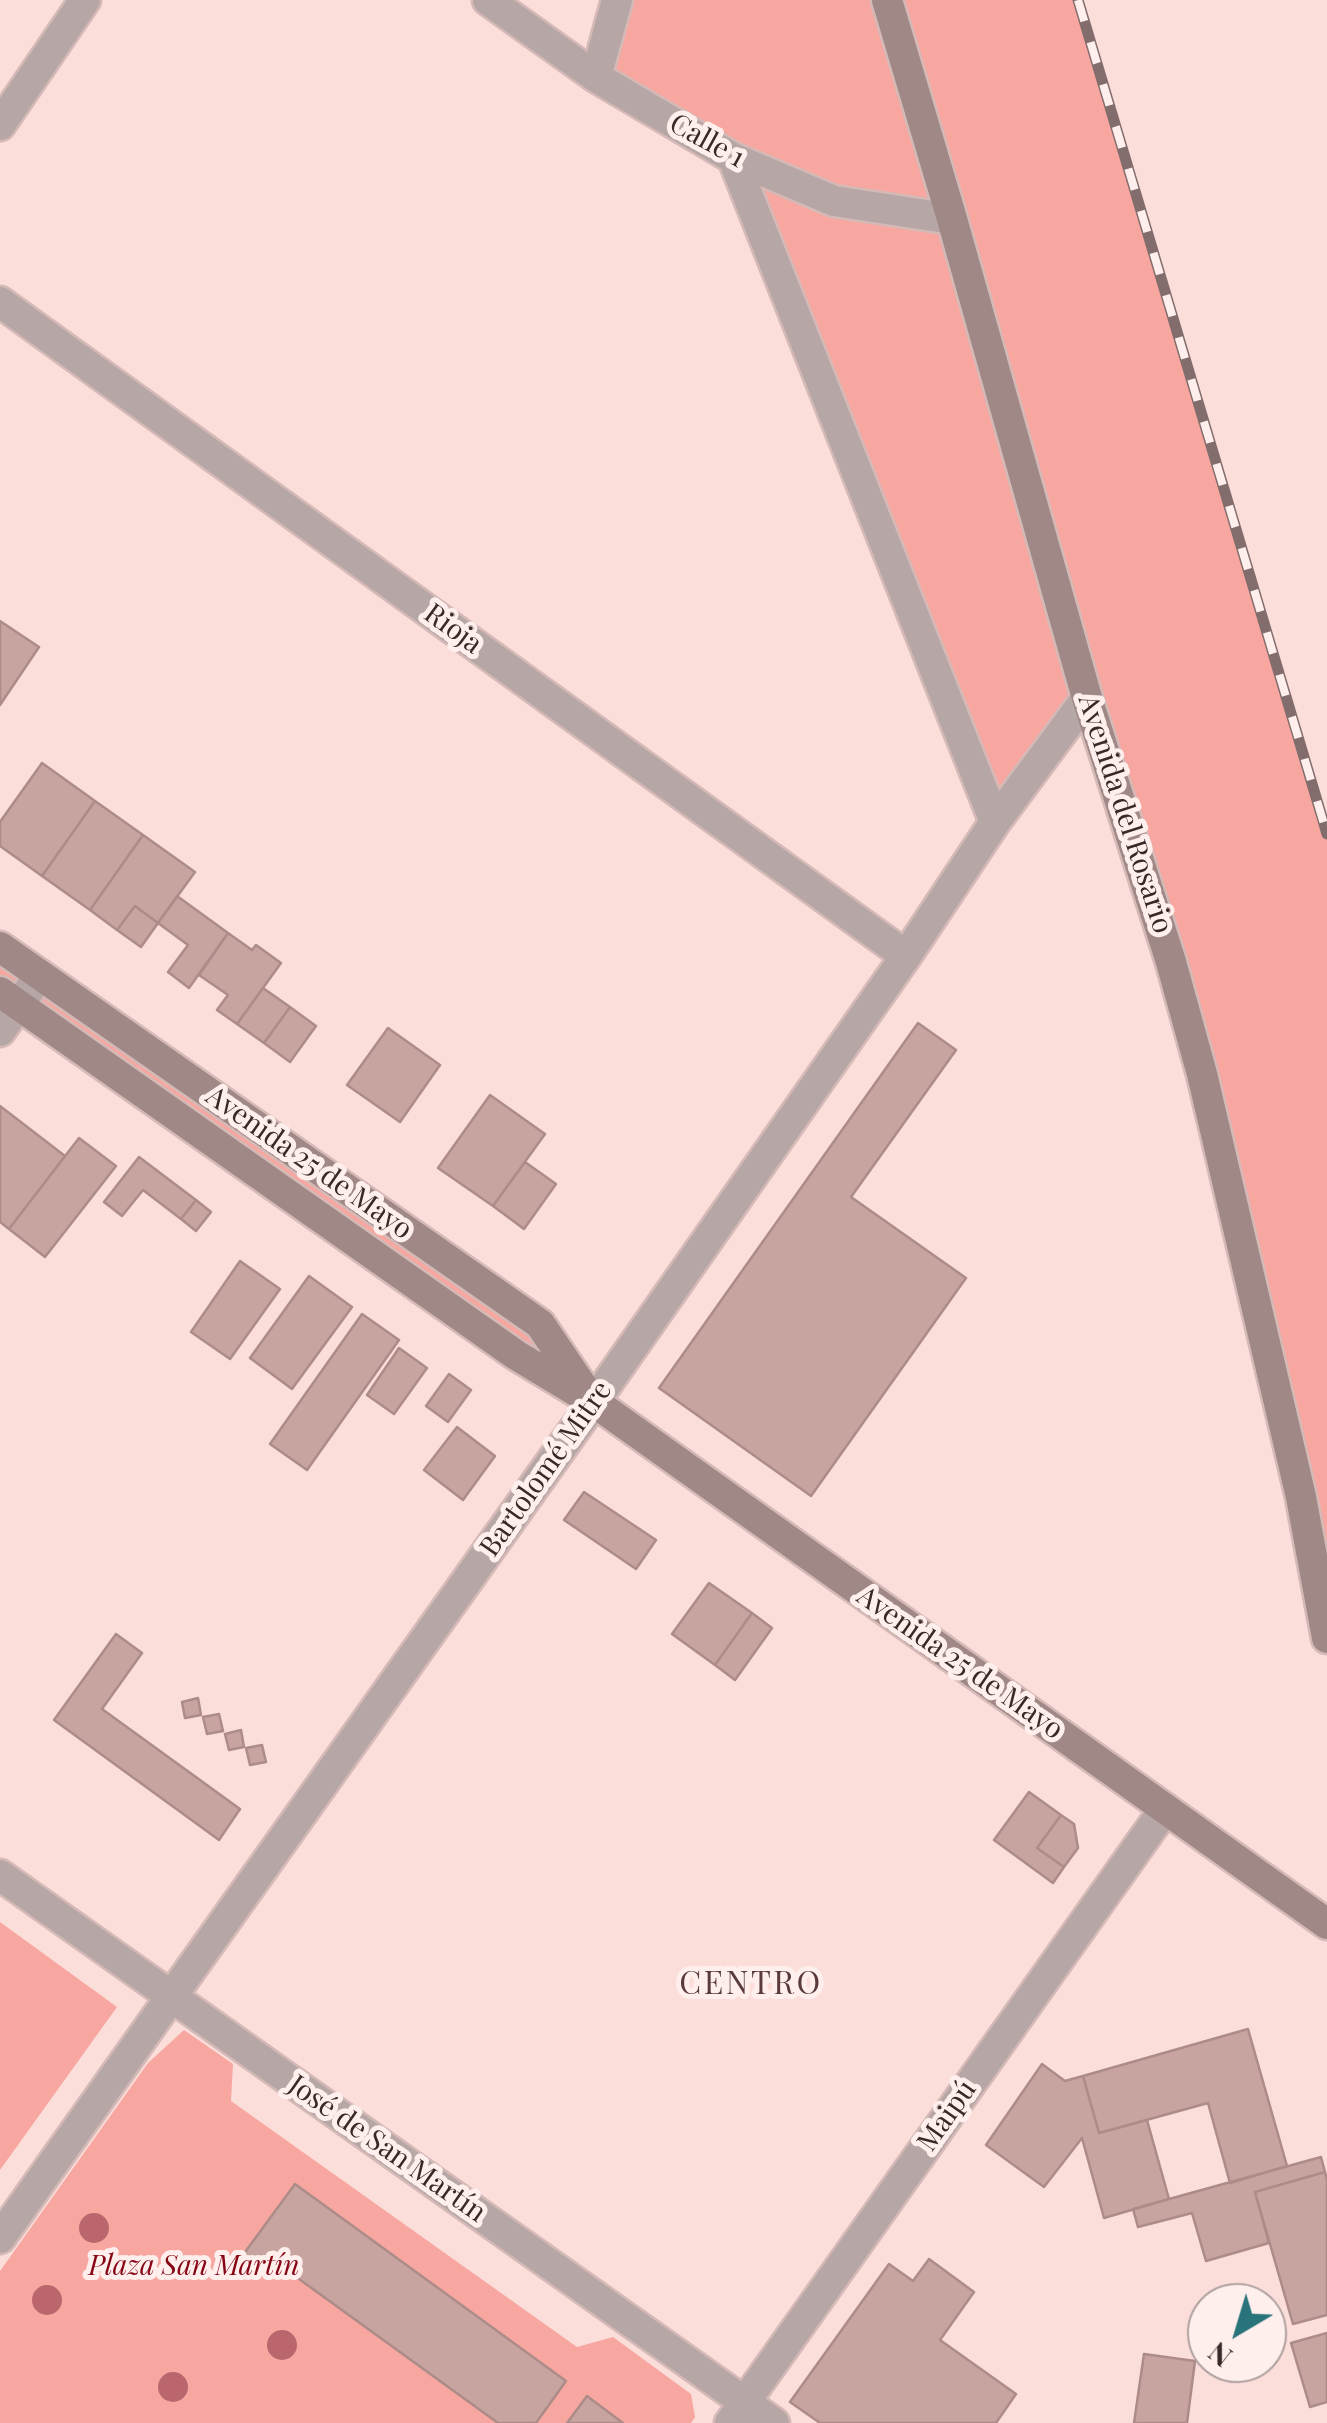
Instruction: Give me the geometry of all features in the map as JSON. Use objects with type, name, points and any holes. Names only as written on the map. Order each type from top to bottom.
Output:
[{"type":"main road","name":"Avenida del Rosario","points":[[887,0],[1087,698],[1171,962],[1202,1074],[1302,1498],[1327,1638]]},
{"type":"main road","name":"Avenida 25 de Mayo","points":[[0,947],[540,1324],[594,1402]]},
{"type":"main road","name":"Avenida 25 de Mayo","points":[[9,998],[500,1344],[594,1402],[1327,1924]]},
{"type":"street","points":[[0,125],[85,0]]},
{"type":"street","name":"Calle 1","points":[[488,0],[596,77],[732,158],[834,201],[952,219]]},
{"type":"street","points":[[596,77],[616,0]]},
{"type":"street","points":[[732,158],[994,822]]},
{"type":"street","name":"Rioja","points":[[0,302],[906,956]]},
{"type":"street","name":"Bartolomé Mitre","points":[[0,2238],[594,1402],[906,956],[994,822],[1087,698]]},
{"type":"street","points":[[0,1031],[9,998],[40,975]]},
{"type":"street","name":"Maipú","points":[[738,2413],[1165,1809]]},
{"type":"street","name":"José de San Martín","points":[[0,1876],[738,2413],[774,2423]]},
{"type":"green space","points":[[617,0],[1078,0],[1327,834],[1327,1638],[1301,1497],[1088,699],[995,822],[733,158],[596,77]]},
{"type":"green space","points":[[0,947],[540,1324],[594,1402],[0,992]]},
{"type":"green space","points":[[0,1922],[117,2007],[0,2170]]},
{"type":"green space","name":"Plaza San Martín","points":[[184,2030],[233,2064],[231,2101],[577,2347],[613,2337],[691,2394],[695,2417],[691,2423],[0,2423],[0,2271],[148,2063]]},
{"type":"building","points":[[0,621],[39,647],[0,705]]},
{"type":"building","points":[[42,763],[95,801],[42,876],[0,846],[0,822]]},
{"type":"building","points":[[95,801],[143,835],[90,910],[42,876]]},
{"type":"building","points":[[143,835],[195,872],[158,923],[135,906],[117,930],[90,910]]},
{"type":"building","points":[[177,896],[228,933],[189,988],[168,972],[188,945],[158,923]]},
{"type":"building","points":[[135,906],[158,923],[141,947],[117,930]]},
{"type":"building","points":[[228,933],[252,950],[256,945],[281,963],[237,1024],[217,1010],[228,995],[199,975]]},
{"type":"building","points":[[263,988],[290,1007],[264,1043],[237,1024]]},
{"type":"building","points":[[290,1007],[316,1026],[290,1062],[264,1043]]},
{"type":"building","points":[[918,1023],[956,1050],[851,1197],[966,1278],[811,1496],[659,1388]]},
{"type":"building","points":[[388,1028],[440,1065],[400,1122],[347,1085]]},
{"type":"building","points":[[490,1095],[545,1134],[493,1206],[438,1168]]},
{"type":"building","points":[[0,1106],[65,1156],[9,1229],[0,1222]]},
{"type":"building","points":[[79,1138],[116,1166],[45,1257],[9,1229]]},
{"type":"building","points":[[139,1157],[196,1200],[181,1219],[143,1190],[122,1216],[104,1202]]},
{"type":"building","points":[[525,1162],[556,1184],[524,1229],[493,1206]]},
{"type":"building","points":[[196,1200],[211,1212],[196,1231],[181,1219]]},
{"type":"building","points":[[240,1261],[280,1289],[230,1359],[191,1332]]},
{"type":"building","points":[[309,1276],[352,1307],[292,1389],[250,1358]]},
{"type":"building","points":[[362,1314],[399,1340],[307,1470],[270,1444]]},
{"type":"building","points":[[399,1348],[427,1368],[394,1414],[367,1395]]},
{"type":"building","points":[[449,1374],[471,1390],[448,1422],[426,1406]]},
{"type":"building","points":[[457,1427],[495,1456],[463,1500],[424,1470]]},
{"type":"building","points":[[584,1492],[656,1540],[636,1569],[564,1520]]},
{"type":"building","points":[[709,1583],[752,1613],[715,1665],[672,1634]]},
{"type":"building","points":[[752,1613],[772,1628],[735,1680],[715,1665]]},
{"type":"building","points":[[116,1634],[142,1653],[102,1709],[240,1809],[219,1840],[54,1720]]},
{"type":"building","points":[[198,1698],[201,1715],[185,1718],[182,1702]]},
{"type":"building","points":[[219,1714],[223,1731],[207,1734],[203,1717]]},
{"type":"building","points":[[241,1730],[244,1747],[229,1750],[225,1734]]},
{"type":"building","points":[[262,1745],[266,1762],[250,1765],[246,1748]]},
{"type":"building","points":[[1029,1792],[1061,1815],[1037,1848],[1064,1867],[1053,1883],[994,1840]]},
{"type":"building","points":[[1061,1815],[1074,1824],[1078,1848],[1064,1867],[1037,1848]]},
{"type":"building","points":[[1248,2029],[1287,2166],[1230,2183],[1208,2103],[1099,2133],[1083,2076]]},
{"type":"building","points":[[1042,2064],[1065,2081],[1083,2076],[1099,2133],[1147,2120],[1169,2199],[1104,2218],[1082,2138],[1044,2187],[986,2145]]},
{"type":"building","points":[[1321,2157],[1325,2172],[1255,2192],[1269,2243],[1206,2261],[1192,2213],[1138,2227],[1133,2209]]},
{"type":"building","points":[[1325,2172],[1327,2315],[1293,2324],[1287,2283],[1281,2283],[1255,2192]]},
{"type":"building","points":[[295,2184],[566,2381],[536,2423],[498,2423],[270,2258],[259,2273],[240,2259]]},
{"type":"building","points":[[929,2259],[974,2292],[940,2340],[1016,2394],[996,2423],[820,2423],[790,2402],[889,2264],[913,2281]]},
{"type":"building","points":[[1327,2333],[1327,2402],[1310,2407],[1291,2343]]},
{"type":"building","points":[[1144,2354],[1187,2360],[1187,2383],[1192,2383],[1187,2423],[1134,2423]]},
{"type":"building","points":[[587,2396],[623,2423],[567,2423]]},
{"type":"railway","points":[[1078,0],[1327,834]]},
{"type":"district","name":"CENTRO","points":[[751,1984]]}]
